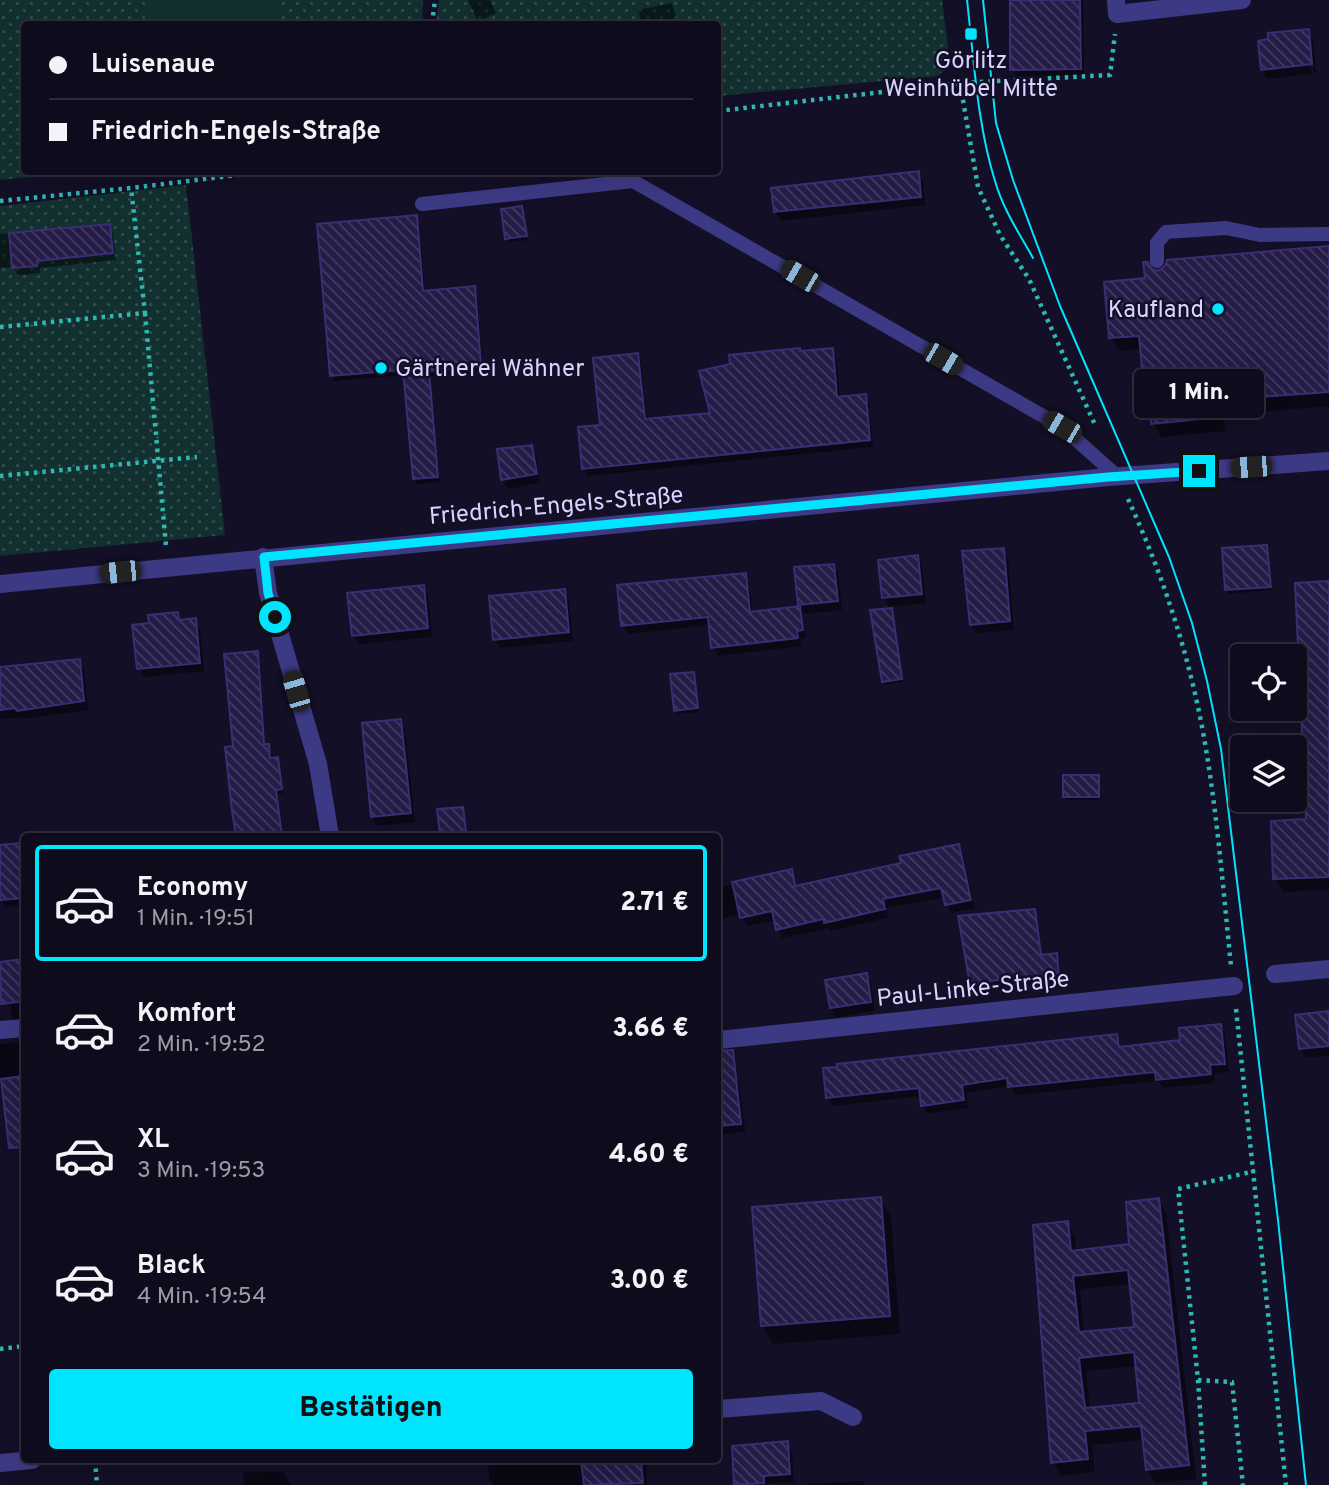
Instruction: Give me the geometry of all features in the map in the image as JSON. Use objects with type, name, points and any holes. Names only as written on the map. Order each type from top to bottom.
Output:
[{"type":"street","points":[[1116,7],[1242,0]]},
{"type":"street","name":"Friedrich-Engels-Straße","points":[[0,584],[1117,476],[1329,461]]},
{"type":"street","points":[[264,557],[268,593],[317,764],[329,833]]},
{"type":"street","points":[[1275,974],[1329,969]]},
{"type":"street","name":"Paul-Linke-Straße","points":[[721,1040],[1234,986]]},
{"type":"street","points":[[0,1030],[21,1028]]},
{"type":"street","points":[[721,1409],[821,1401],[853,1418]]},
{"type":"street","points":[[0,1462],[21,1461]]},
{"type":"lane","points":[[422,204],[630,176],[1062,427],[1117,476]]},
{"type":"lane","points":[[1157,261],[1157,243],[1166,232],[1226,228],[1260,235],[1329,234]]},
{"type":"path","points":[[432,21],[435,0]]},
{"type":"path","points":[[721,111],[960,83],[1111,75],[1116,7]]},
{"type":"path","points":[[1017,72],[1017,80]]},
{"type":"path","points":[[960,83],[978,187],[1000,235],[1029,279],[1098,432]]},
{"type":"path","points":[[0,201],[237,175]]},
{"type":"path","points":[[131,188],[168,567]]},
{"type":"path","points":[[0,327],[145,313]]},
{"type":"path","points":[[0,476],[197,457]]},
{"type":"path","points":[[1117,476],[1150,547],[1186,660],[1202,732],[1214,810],[1255,1171],[1286,1485]]},
{"type":"path","points":[[1205,1485],[1198,1380],[1178,1189],[1255,1171]]},
{"type":"path","points":[[0,1349],[21,1346]]},
{"type":"path","points":[[1198,1380],[1232,1382],[1243,1485]]},
{"type":"path","points":[[95,1463],[97,1485]]},
{"type":"green space","points":[[0,0],[423,0],[422,21],[21,21],[21,175],[48,175],[0,180]]},
{"type":"green space","points":[[149,0],[282,0],[278,21],[150,21]]},
{"type":"green space","points":[[439,0],[942,0],[948,47],[947,69],[937,76],[721,96],[721,21],[436,21]]},
{"type":"green space","points":[[186,185],[225,535],[0,556],[0,206]]},
{"type":"building","points":[[1010,0],[1080,0],[1081,69],[1010,70]]},
{"type":"building","points":[[1309,29],[1312,64],[1261,70],[1258,41],[1268,39],[1268,33]]},
{"type":"building","points":[[919,171],[921,197],[774,212],[771,188]]},
{"type":"building","points":[[522,206],[527,236],[505,239],[501,209]]},
{"type":"building","points":[[417,215],[423,291],[475,286],[481,366],[429,371],[438,477],[413,479],[403,370],[330,376],[317,224]]},
{"type":"building","points":[[110,224],[113,253],[37,261],[37,266],[12,268],[9,233]]},
{"type":"building","name":"Kaufland","points":[[1329,246],[1329,392],[1217,400],[1218,417],[1151,424],[1150,405],[1145,404],[1139,336],[1109,338],[1104,282],[1145,278],[1143,262],[1148,262],[1152,269],[1158,271],[1165,266],[1167,260]]},
{"type":"building","points":[[800,348],[800,351],[833,348],[837,397],[866,394],[870,440],[582,469],[578,427],[600,425],[593,358],[638,353],[645,419],[710,413],[699,371],[730,364],[729,355]]},
{"type":"building","points":[[532,445],[537,474],[501,480],[497,449]]},
{"type":"building","points":[[1267,545],[1271,587],[1225,590],[1222,548]]},
{"type":"building","points":[[1004,548],[1010,621],[970,625],[962,551]]},
{"type":"building","points":[[918,555],[922,594],[882,598],[878,560]]},
{"type":"building","points":[[834,564],[838,601],[798,605],[794,567]]},
{"type":"building","points":[[746,573],[750,612],[800,606],[803,630],[797,631],[798,638],[711,648],[708,617],[621,626],[617,585]]},
{"type":"building","points":[[1329,581],[1329,877],[1273,879],[1271,821],[1306,819],[1307,812],[1307,735],[1302,735],[1301,721],[1307,721],[1307,644],[1298,644],[1295,583]]},
{"type":"building","points":[[424,585],[428,628],[352,636],[347,593]]},
{"type":"building","points":[[565,589],[569,632],[493,640],[489,596]]},
{"type":"building","points":[[892,608],[902,679],[882,682],[870,610]]},
{"type":"building","points":[[178,612],[179,620],[196,618],[200,663],[137,669],[132,625],[149,623],[148,615]]},
{"type":"building","points":[[258,651],[264,744],[269,744],[270,758],[278,757],[282,789],[276,790],[282,833],[236,833],[225,747],[233,746],[224,654]]},
{"type":"building","points":[[80,659],[84,701],[17,711],[15,708],[0,710],[0,667]]},
{"type":"building","points":[[694,672],[698,708],[674,711],[670,674]]},
{"type":"building","points":[[401,719],[411,813],[371,817],[362,723]]},
{"type":"building","points":[[1063,775],[1099,775],[1099,797],[1063,797]]},
{"type":"building","points":[[463,807],[466,831],[440,833],[437,809]]},
{"type":"building","points":[[21,843],[21,898],[0,900],[0,845]]},
{"type":"building","points":[[959,844],[971,900],[945,905],[941,888],[883,899],[885,909],[824,923],[823,919],[776,930],[772,911],[740,918],[732,882],[792,869],[795,886],[901,863],[899,856]]},
{"type":"building","points":[[1035,909],[1041,955],[1057,953],[1059,976],[1014,981],[1014,977],[970,985],[958,916]]},
{"type":"building","points":[[21,959],[21,1001],[1,1004],[0,962]]},
{"type":"building","points":[[867,973],[871,1002],[830,1008],[825,980]]},
{"type":"building","points":[[1329,1011],[1329,1046],[1299,1049],[1295,1015]]},
{"type":"building","points":[[1221,1024],[1225,1064],[1210,1065],[1211,1074],[1156,1080],[1155,1072],[1008,1087],[1007,1078],[962,1085],[964,1100],[921,1106],[919,1088],[826,1098],[823,1068],[837,1067],[837,1064],[1117,1034],[1119,1047],[1180,1040],[1179,1028]]},
{"type":"building","points":[[733,1050],[741,1124],[721,1126],[721,1051]]},
{"type":"building","points":[[21,1076],[21,1147],[9,1148],[1,1079]]},
{"type":"building","points":[[881,1197],[890,1316],[761,1326],[752,1207]]},
{"type":"building","points":[[1159,1198],[1189,1465],[1146,1470],[1141,1426],[1085,1431],[1088,1459],[1051,1463],[1033,1225],[1068,1221],[1071,1251],[1129,1244],[1126,1202]],"holes":[[[1128,1270],[1134,1327],[1079,1332],[1073,1276]],[[1134,1352],[1139,1403],[1085,1408],[1079,1358]]]},
{"type":"building","points":[[788,1441],[790,1474],[764,1476],[764,1483],[734,1485],[732,1446]]},
{"type":"building","points":[[581,1463],[641,1463],[643,1483],[584,1485]]},
{"type":"tram line","points":[[967,0],[977,91],[989,159],[1002,201],[1033,258]]},
{"type":"tram line","points":[[983,0],[996,123],[1013,180],[1060,306],[1169,557],[1192,623],[1207,681],[1221,749],[1278,1220],[1306,1485]]},
{"type":"place","name":"Görlitz Weinhübel Mitte","points":[[971,34]]},
{"type":"place","name":"Kaufland","points":[[1218,309]]},
{"type":"place","name":"Gärtnerei Wähner","points":[[381,368]]},
{"type":"route","points":[[275,617],[268,593],[264,557],[1108,477],[1199,471]]}]
